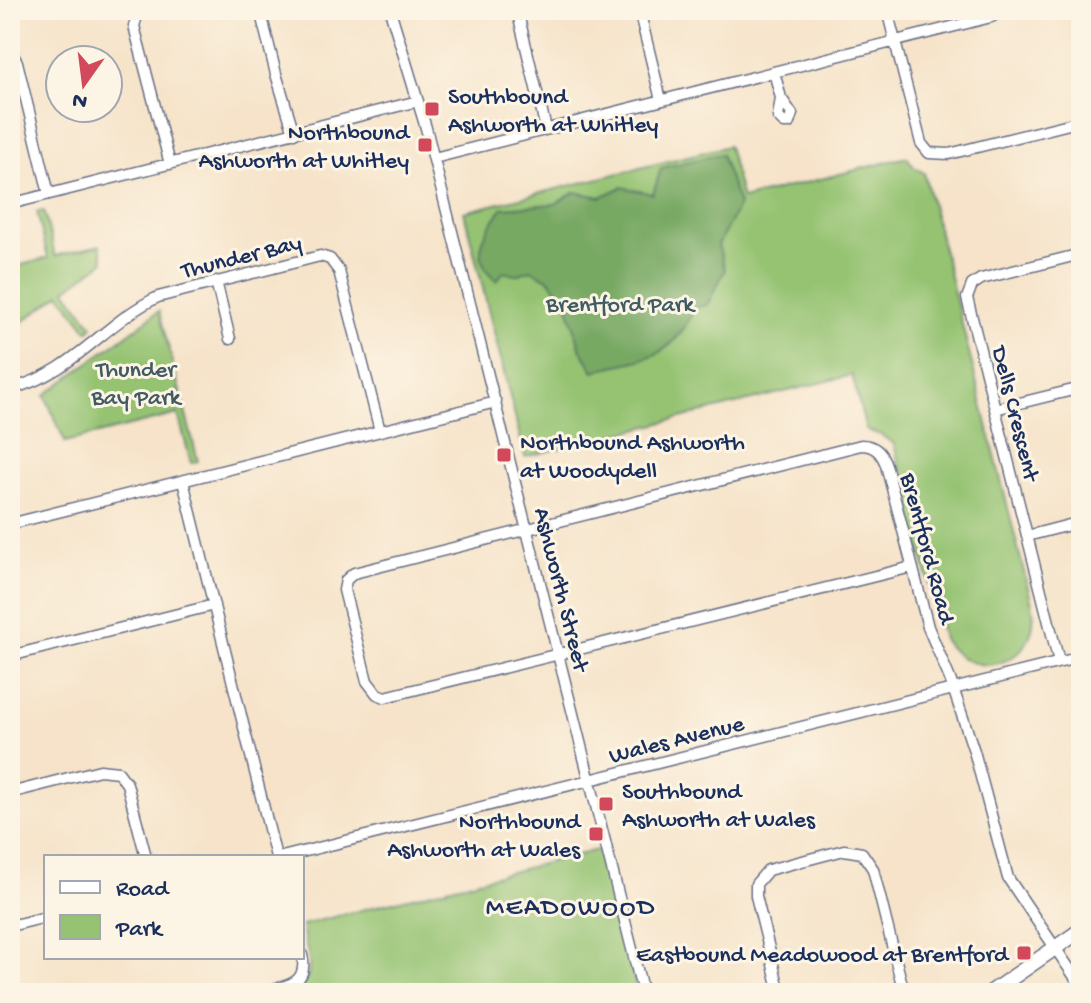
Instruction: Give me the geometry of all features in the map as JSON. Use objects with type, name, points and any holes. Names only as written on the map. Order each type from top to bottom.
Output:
[{"type":"street","points":[[143,10],[134,26],[170,164]]},
{"type":"street","points":[[260,10],[294,133]]},
{"type":"street","name":"Ashworth Street","points":[[390,10],[434,158],[643,993]]},
{"type":"street","points":[[517,10],[546,129]]},
{"type":"street","points":[[639,10],[661,100]]},
{"type":"street","points":[[887,10],[921,143],[933,154],[949,154],[1081,121]]},
{"type":"street","points":[[434,158],[991,17],[1004,10]]},
{"type":"street","points":[[10,50],[17,62],[49,194]]},
{"type":"street","points":[[774,72],[781,98]]},
{"type":"street","points":[[10,204],[418,101]]},
{"type":"street","name":"Dells Crescent","points":[[1059,662],[968,303],[969,289],[981,279],[1081,254]]},
{"type":"street","name":"Thunder Bay","points":[[10,389],[57,371],[150,301],[315,256],[330,259],[341,279],[380,431]]},
{"type":"street","points":[[216,281],[230,339]]},
{"type":"street","points":[[995,409],[1081,388]]},
{"type":"street","points":[[10,524],[496,402]]},
{"type":"street","name":"Brentford Road","points":[[528,529],[867,445],[881,452],[932,640],[954,689],[974,751],[1008,878],[1081,986]]},
{"type":"street","points":[[183,481],[278,855]]},
{"type":"street","points":[[1027,536],[1081,522]]},
{"type":"street","points":[[528,529],[354,573],[346,580],[344,590],[370,688],[385,697],[912,567]]},
{"type":"street","points":[[10,656],[214,605]]},
{"type":"street","name":"Wales Avenue","points":[[287,855],[1081,657]]},
{"type":"street","points":[[10,793],[100,770],[118,772],[127,784],[145,855]]},
{"type":"street","points":[[780,993],[756,896],[758,880],[768,870],[850,850],[862,853],[873,869],[904,993]]},
{"type":"street","points":[[10,926],[44,918]]},
{"type":"street","points":[[990,993],[1081,930]]},
{"type":"street","points":[[258,993],[299,980],[304,969],[303,959]]},
{"type":"green space","name":"Brentford Park","points":[[728,146],[742,199],[907,157],[914,167],[924,173],[1033,608],[1032,627],[1026,643],[1016,655],[987,665],[971,662],[956,653],[943,639],[894,444],[866,430],[852,375],[525,457],[464,212]]},
{"type":"green space","points":[[721,154],[739,205],[718,245],[725,270],[707,305],[694,308],[676,339],[654,354],[594,371],[581,350],[568,306],[550,280],[531,270],[516,275],[503,272],[497,281],[483,263],[481,254],[485,235],[502,208],[555,204],[575,192],[601,197],[622,187],[653,194],[661,168]]},
{"type":"green space","points":[[44,211],[55,256],[100,245],[104,261],[66,290],[93,326],[88,331],[60,294],[10,328],[10,268],[48,258],[37,212]]},
{"type":"green space","name":"Thunder Bay Park","points":[[159,311],[198,461],[191,463],[178,414],[65,442],[45,395]]},
{"type":"green space","points":[[597,850],[603,859],[638,993],[285,993],[305,982],[308,974],[304,924]]},
{"type":"place","name":"Southbound Ashworth at Whitley","points":[[432,109]]},
{"type":"place","name":"Northbound Ashworth at Whitley","points":[[425,145]]},
{"type":"place","name":"Northbound Ashworth at Woodydell","points":[[504,455]]},
{"type":"place","name":"Southbound Ashworth at Wales","points":[[606,804]]},
{"type":"place","name":"Northbound Ashworth at Wales","points":[[596,834]]},
{"type":"place","name":"Eastbound Meadowood at Brentford","points":[[1024,953]]},
{"type":"district","name":"MEADOWOOD","points":[[571,905]]}]
